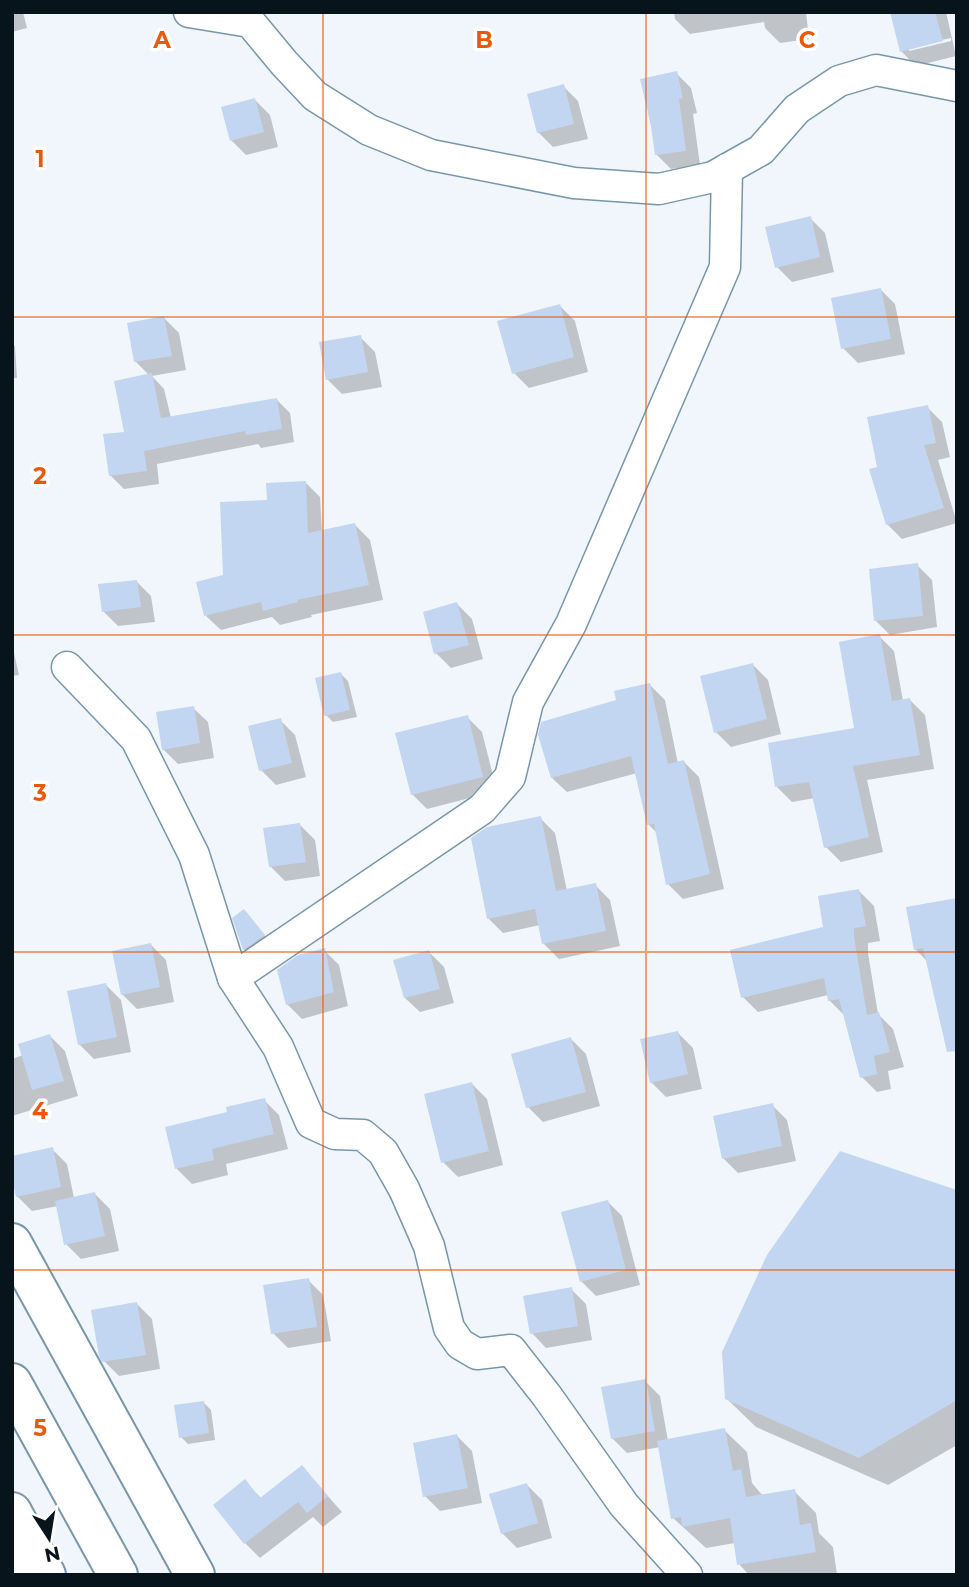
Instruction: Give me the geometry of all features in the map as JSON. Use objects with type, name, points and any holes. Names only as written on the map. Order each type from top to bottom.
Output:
[{"type":"main road","points":[[12,1243],[195,1575]]},
{"type":"main road","points":[[12,1383],[118,1575]]},
{"type":"main road","points":[[12,1511],[46,1575]]},
{"type":"street","points":[[189,12],[250,22],[284,64],[315,96],[369,130],[431,155],[574,183],[659,189],[712,177],[761,150],[797,109],[839,80],[876,69],[957,86]]},
{"type":"street","points":[[233,978],[482,809],[510,777],[528,702],[570,624],[726,267],[727,169]]},
{"type":"street","points":[[67,667],[136,739],[194,855],[233,978],[278,1047],[311,1123],[335,1134],[363,1135],[383,1152],[404,1189],[429,1246],[449,1328],[460,1344],[477,1354],[511,1350],[624,1505],[687,1575]]},
{"type":"building","points":[[890,12],[935,12],[943,41],[900,52]]},
{"type":"building","points":[[677,71],[683,98],[679,99],[686,151],[655,155],[640,79]]},
{"type":"building","points":[[564,84],[574,124],[537,133],[527,94]]},
{"type":"building","points":[[255,98],[264,132],[230,141],[221,107]]},
{"type":"building","points":[[811,216],[820,257],[775,268],[765,227]]},
{"type":"building","points":[[881,288],[891,339],[841,349],[831,298]]},
{"type":"building","points":[[560,304],[574,357],[512,374],[497,321]]},
{"type":"building","points":[[164,316],[172,356],[134,362],[127,323]]},
{"type":"building","points":[[361,335],[368,372],[326,380],[319,342]]},
{"type":"building","points":[[152,373],[161,418],[277,398],[282,429],[246,435],[245,431],[144,451],[147,471],[109,476],[103,434],[124,432],[114,381]]},
{"type":"building","points":[[928,405],[936,443],[924,445],[944,508],[886,525],[869,469],[877,467],[867,417]]},
{"type":"building","points":[[306,481],[308,533],[355,523],[369,585],[297,600],[298,602],[263,611],[261,602],[204,616],[196,582],[223,575],[220,502],[267,500],[266,483]]},
{"type":"building","points":[[918,563],[923,616],[874,621],[869,569]]},
{"type":"building","points":[[137,580],[141,607],[102,612],[98,584]]},
{"type":"building","points":[[457,602],[469,645],[434,654],[423,612]]},
{"type":"building","points":[[880,634],[892,701],[910,698],[920,755],[853,766],[869,837],[824,848],[809,782],[775,787],[768,743],[854,728],[839,642]]},
{"type":"building","points":[[753,663],[767,719],[714,733],[700,676]]},
{"type":"building","points":[[341,672],[350,710],[324,716],[315,678]]},
{"type":"building","points":[[650,683],[668,764],[684,760],[710,874],[666,885],[654,824],[647,825],[631,756],[551,778],[538,735],[541,722],[616,700],[614,691]]},
{"type":"building","points":[[194,706],[200,743],[162,750],[156,712]]},
{"type":"building","points":[[468,715],[483,777],[411,795],[395,733]]},
{"type":"building","points":[[281,718],[292,763],[259,771],[248,726]]},
{"type":"building","points":[[541,816],[556,891],[596,883],[606,931],[542,944],[535,909],[487,919],[471,838],[487,827]]},
{"type":"building","points":[[300,823],[306,862],[269,867],[263,828]]},
{"type":"building","points":[[859,889],[866,926],[854,928],[854,937],[867,1015],[879,1012],[890,1052],[874,1056],[877,1074],[860,1078],[839,999],[828,1001],[824,978],[741,998],[730,950],[823,927],[818,896]]},
{"type":"building","points":[[957,898],[957,1051],[947,1052],[923,948],[914,950],[906,907]]},
{"type":"building","points":[[244,909],[265,935],[243,950],[232,918]]},
{"type":"building","points":[[151,943],[160,987],[121,995],[112,951]]},
{"type":"building","points":[[325,948],[334,992],[286,1005],[277,970],[298,955]]},
{"type":"building","points":[[429,950],[440,989],[404,998],[393,960]]},
{"type":"building","points":[[106,983],[117,1037],[78,1045],[67,991]]},
{"type":"building","points":[[678,1031],[688,1074],[650,1083],[640,1039]]},
{"type":"building","points":[[50,1034],[64,1081],[32,1090],[18,1044]]},
{"type":"building","points":[[571,1037],[586,1092],[526,1108],[511,1054]]},
{"type":"building","points":[[472,1082],[489,1151],[441,1163],[424,1094]]},
{"type":"building","points":[[265,1098],[274,1134],[212,1149],[214,1160],[175,1169],[165,1127],[227,1112],[226,1107]]},
{"type":"building","points":[[773,1103],[782,1146],[722,1159],[713,1116]]},
{"type":"building","points":[[53,1147],[61,1187],[16,1197],[12,1179],[12,1156]]},
{"type":"building","points":[[840,1151],[957,1190],[957,1400],[859,1458],[725,1399],[722,1352],[767,1255]]},
{"type":"building","points":[[95,1192],[105,1236],[64,1245],[55,1201]]},
{"type":"building","points":[[608,1200],[626,1270],[580,1282],[561,1212]]},
{"type":"building","points":[[309,1278],[317,1327],[271,1334],[263,1285]]},
{"type":"building","points":[[572,1287],[578,1326],[530,1334],[523,1296]]},
{"type":"building","points":[[137,1302],[146,1355],[102,1362],[91,1310]]},
{"type":"building","points":[[646,1379],[655,1431],[611,1439],[601,1387]]},
{"type":"building","points":[[204,1401],[209,1433],[179,1438],[174,1405]]},
{"type":"building","points":[[725,1428],[733,1471],[741,1469],[746,1497],[795,1489],[800,1525],[811,1523],[816,1552],[737,1565],[730,1518],[682,1527],[681,1517],[671,1519],[657,1441]]},
{"type":"building","points":[[457,1434],[468,1488],[423,1497],[413,1443]]},
{"type":"building","points":[[302,1465],[328,1496],[307,1513],[298,1502],[244,1544],[213,1505],[245,1479],[260,1498]]},
{"type":"building","points":[[527,1483],[538,1523],[501,1534],[489,1494]]}]
